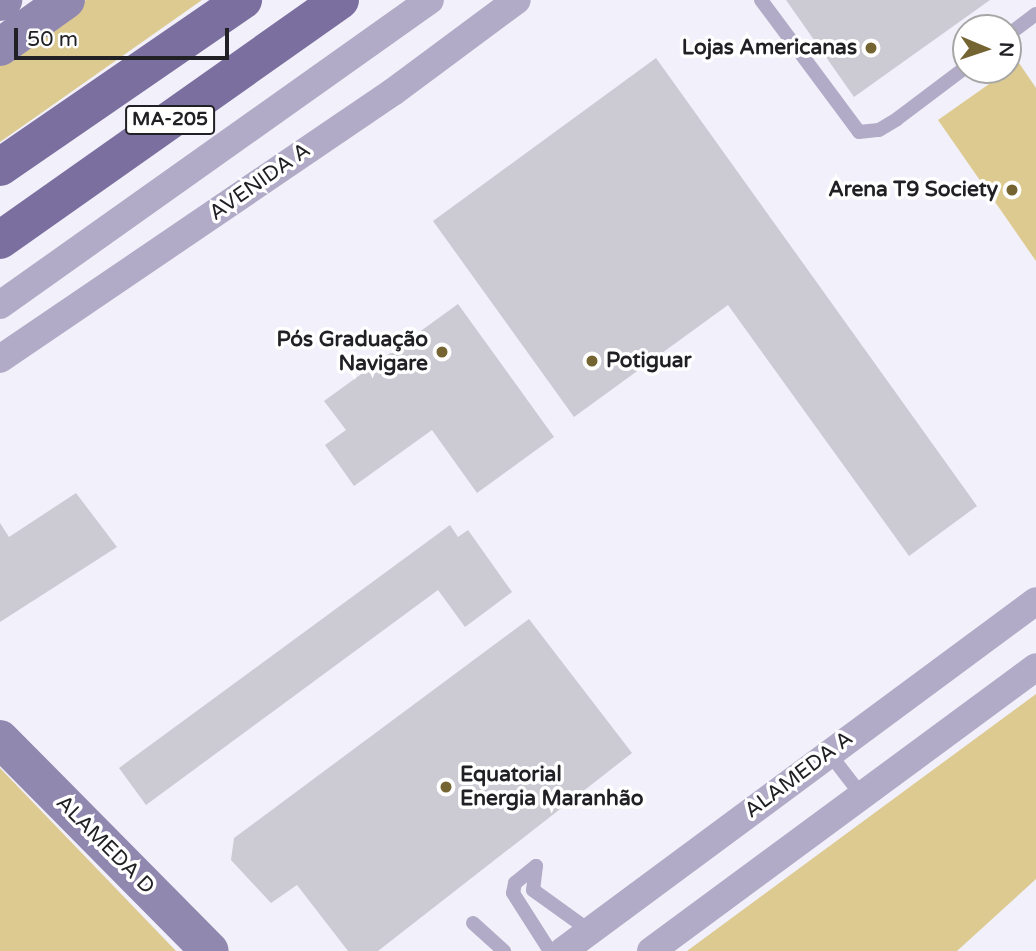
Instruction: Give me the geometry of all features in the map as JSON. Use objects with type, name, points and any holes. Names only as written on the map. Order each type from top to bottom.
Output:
[{"type":"main road","name":"MA-205","points":[[0,167],[243,0]]},
{"type":"main road","name":"MA-205","points":[[0,240],[340,0]]},
{"type":"street","points":[[0,47],[66,0]]},
{"type":"street","points":[[0,305],[430,0]]},
{"type":"street","name":"AVENIDA A","points":[[0,359],[393,92],[517,0]]},
{"type":"street","name":"ALAMEDA A","points":[[563,951],[1036,601]]},
{"type":"street","points":[[651,951],[1036,667]]},
{"type":"street","name":"ALAMEDA D","points":[[0,739],[210,951]]},
{"type":"lane","points":[[761,0],[859,132],[879,130],[952,77]]},
{"type":"lane","points":[[829,753],[862,796]]},
{"type":"lane","points":[[550,951],[513,893],[515,883],[536,866],[533,890],[590,931]]},
{"type":"lane","points":[[473,923],[503,951]]},
{"type":"shaded area","points":[[86,0],[202,0],[0,142],[0,65]]},
{"type":"shaded area","name":"Arena T9 Society","points":[[1022,67],[1036,88],[1036,261],[938,120],[989,84],[1022,84]]},
{"type":"shaded area","points":[[1036,694],[1036,879],[957,951],[687,951]]},
{"type":"shaded area","points":[[0,768],[176,951],[0,951]]},
{"type":"building","name":"Lojas Americanas","points":[[786,0],[990,0],[970,14],[952,14],[952,27],[854,97]]},
{"type":"building","name":"Potiguar","points":[[656,58],[977,506],[909,556],[728,305],[574,417],[433,221]]},
{"type":"building","name":"Pós Graduação Navigare","points":[[458,304],[554,437],[477,493],[432,430],[354,486],[325,445],[346,430],[324,401]]},
{"type":"building","points":[[76,493],[117,547],[0,622],[0,523],[9,537]]},
{"type":"building","points":[[450,525],[458,537],[468,530],[512,592],[465,627],[438,590],[146,805],[119,768]]},
{"type":"building","name":"Equatorial Energia Maranhão","points":[[529,619],[632,753],[378,951],[348,951],[297,885],[271,903],[231,860],[234,838]]},
{"type":"place","name":"Lojas Americanas","points":[[871,48]]},
{"type":"place","name":"Arena T9 Society","points":[[1012,190]]},
{"type":"place","name":"Pós Graduação Navigare","points":[[442,352]]},
{"type":"place","name":"Potiguar","points":[[592,361]]},
{"type":"place","name":"Equatorial Energia Maranhão","points":[[446,787]]}]
